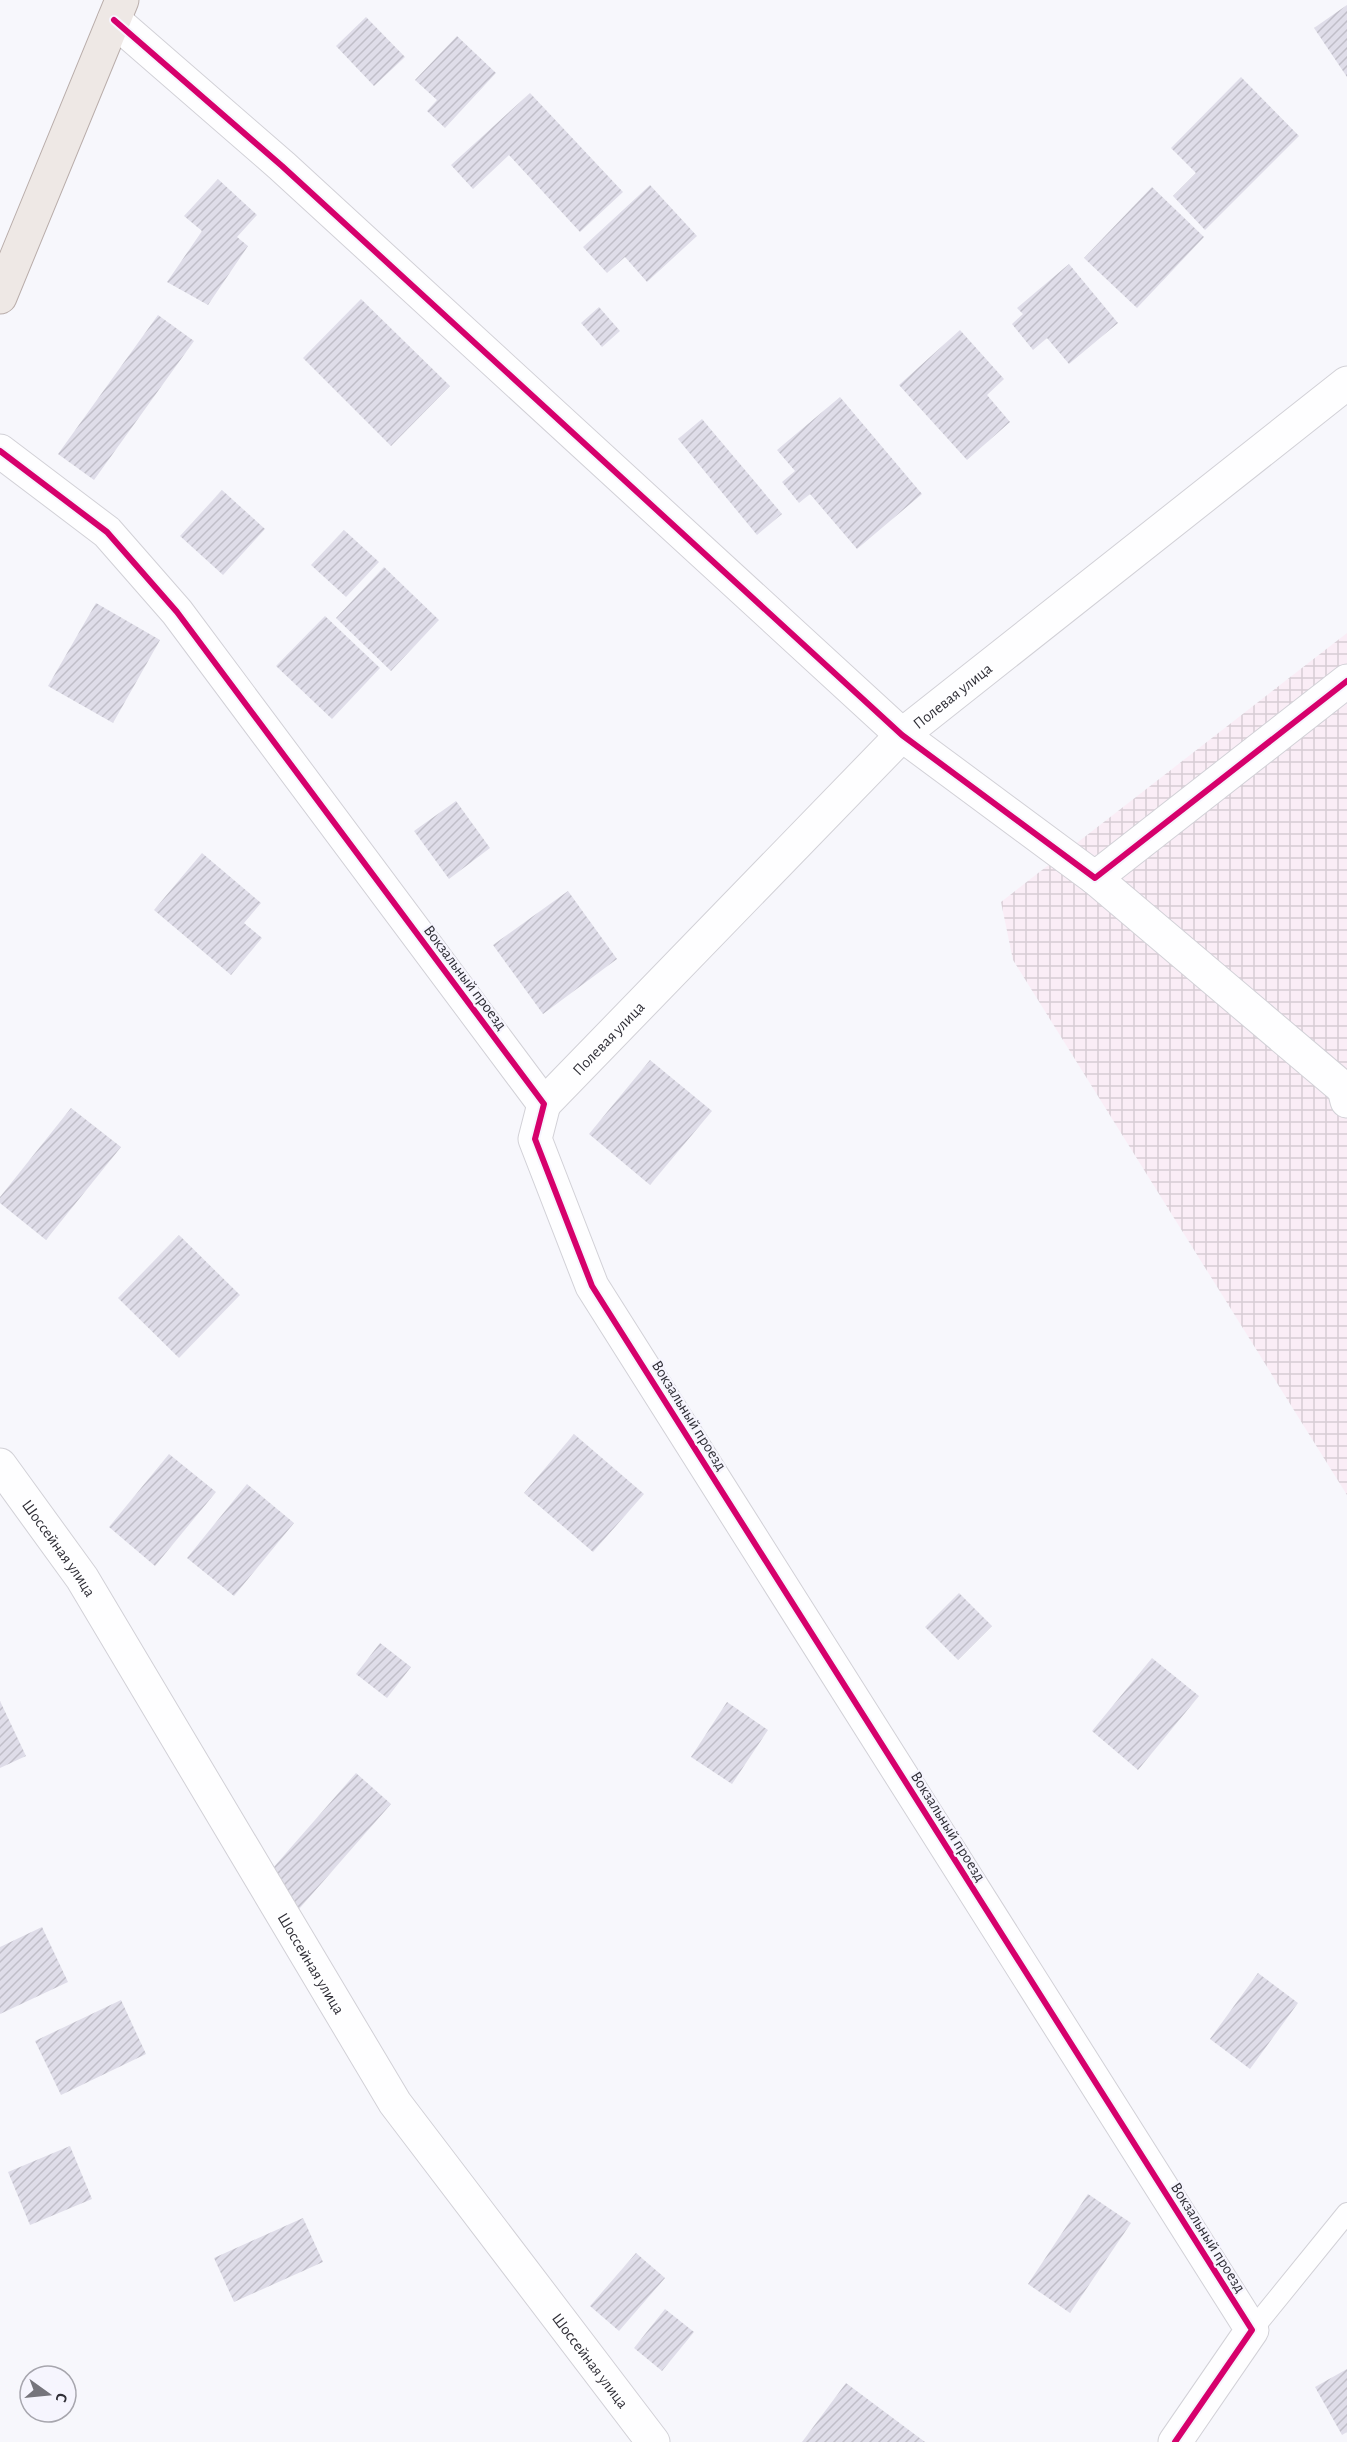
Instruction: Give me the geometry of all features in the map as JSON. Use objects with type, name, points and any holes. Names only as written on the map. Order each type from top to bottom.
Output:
[{"type":"main road","points":[[0,297],[118,10]]},
{"type":"street","points":[[118,10],[282,166],[902,735],[1095,878],[1344,1089],[1347,1101]]},
{"type":"street","name":"Полевая улица","points":[[544,1104],[902,735],[1347,383]]},
{"type":"street","name":"Вокзальный проезд","points":[[0,451],[107,532],[177,612],[544,1104],[535,1139],[592,1286],[1252,2330]]},
{"type":"street","points":[[1095,878],[1347,681]]},
{"type":"street","name":"Шоссейная улица","points":[[0,1465],[82,1578],[395,2103],[653,2442]]},
{"type":"street","points":[[1175,2442],[1252,2330]]},
{"type":"lane","points":[[1252,2330],[1347,2213]]},
{"type":"shaded area","points":[[1347,633],[1347,1495],[1013,960],[1001,902]]},
{"type":"building","points":[[1347,5],[1347,77],[1314,28]]},
{"type":"building","points":[[366,17],[405,57],[374,86],[336,46]]},
{"type":"building","points":[[457,36],[496,73],[445,128],[427,111],[437,100],[415,80]]},
{"type":"building","points":[[1241,77],[1299,136],[1205,230],[1173,196],[1196,173],[1171,148]]},
{"type":"building","points":[[530,93],[623,192],[580,232],[509,155],[473,189],[451,165]]},
{"type":"building","points":[[218,179],[257,215],[237,237],[248,246],[208,305],[167,282],[202,231],[184,216]]},
{"type":"building","points":[[650,185],[697,236],[647,282],[625,257],[607,273],[583,247]]},
{"type":"building","points":[[1152,187],[1204,237],[1137,308],[1084,258]]},
{"type":"building","points":[[1069,264],[1118,323],[1069,364],[1047,338],[1033,350],[1012,324],[1023,314],[1017,308]]},
{"type":"building","points":[[361,299],[450,386],[391,446],[303,358]]},
{"type":"building","points":[[599,307],[620,331],[602,347],[581,323]]},
{"type":"building","points":[[158,315],[194,341],[94,480],[58,454]]},
{"type":"building","points":[[960,330],[1004,379],[987,395],[1010,422],[967,460],[899,385]]},
{"type":"building","points":[[840,397],[922,494],[857,549],[810,494],[799,503],[782,482],[795,471],[777,450]]},
{"type":"building","points":[[702,419],[782,514],[757,535],[678,439]]},
{"type":"building","points":[[222,490],[265,529],[223,575],[180,536]]},
{"type":"building","points":[[344,530],[379,562],[346,597],[311,565]]},
{"type":"building","points":[[384,567],[439,620],[391,671],[336,618]]},
{"type":"building","points":[[96,603],[160,640],[113,723],[48,686]]},
{"type":"building","points":[[325,616],[380,668],[332,719],[276,666]]},
{"type":"building","points":[[456,801],[490,848],[449,879],[414,831]]},
{"type":"building","points":[[202,853],[261,903],[244,923],[262,938],[231,975],[154,910]]},
{"type":"building","points":[[568,891],[617,959],[543,1014],[493,945]]},
{"type":"building","points":[[650,1060],[712,1111],[650,1185],[589,1134]]},
{"type":"building","points":[[71,1108],[121,1147],[46,1240],[0,1203],[0,1197]]},
{"type":"building","points":[[179,1235],[240,1295],[179,1358],[118,1298]]},
{"type":"building","points":[[574,1434],[644,1494],[593,1552],[524,1493]]},
{"type":"building","points":[[169,1454],[216,1492],[155,1566],[109,1527]]},
{"type":"building","points":[[247,1484],[294,1523],[234,1596],[187,1558]]},
{"type":"building","points":[[959,1593],[992,1626],[958,1660],[925,1627]]},
{"type":"building","points":[[380,1643],[411,1667],[387,1698],[356,1674]]},
{"type":"building","points":[[1152,1658],[1199,1696],[1138,1770],[1092,1731]]},
{"type":"building","points":[[0,1701],[26,1756],[0,1768]]},
{"type":"building","points":[[727,1702],[768,1730],[732,1784],[691,1757]]},
{"type":"building","points":[[356,1773],[391,1804],[299,1909],[273,1868]]},
{"type":"building","points":[[42,1927],[68,1982],[0,2014],[0,1947]]},
{"type":"building","points":[[1258,1973],[1298,2003],[1250,2069],[1210,2039]]},
{"type":"building","points":[[121,2000],[146,2054],[61,2095],[35,2041]]},
{"type":"building","points":[[70,2146],[92,2199],[30,2225],[8,2172]]},
{"type":"building","points":[[1088,2194],[1131,2223],[1070,2313],[1028,2284]]},
{"type":"building","points":[[303,2218],[323,2262],[234,2302],[214,2258]]},
{"type":"building","points":[[636,2253],[665,2278],[619,2331],[590,2306]]},
{"type":"building","points":[[665,2309],[694,2332],[662,2371],[634,2348]]},
{"type":"building","points":[[1347,2369],[1347,2432],[1342,2435],[1315,2387]]},
{"type":"building","points":[[846,2383],[925,2442],[802,2442]]},
{"type":"cycle path","points":[[114,20],[282,166],[902,735],[1095,878],[1347,681]]},
{"type":"cycle path","points":[[0,451],[107,532],[177,612],[544,1104],[535,1139],[592,1286],[1252,2330],[1175,2442]]}]
